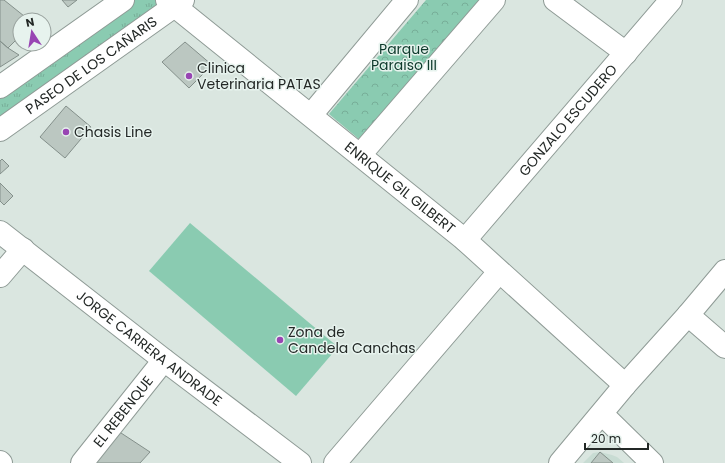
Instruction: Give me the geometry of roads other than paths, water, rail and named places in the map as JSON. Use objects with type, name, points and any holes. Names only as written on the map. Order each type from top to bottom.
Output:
[{"type":"street","points":[[0,86],[124,0]]},
{"type":"street","points":[[311,115],[407,0]]},
{"type":"street","points":[[360,155],[494,0]]},
{"type":"street","points":[[555,0],[626,53]]},
{"type":"street","name":"GONZALO ESCUDERO","points":[[464,240],[671,0]]},
{"type":"street","name":"ENRIQUE GIL GILBERT","points":[[175,2],[464,240],[625,385]]},
{"type":"street","name":"PASEO DE LOS CAÑARIS","points":[[0,130],[175,2]]},
{"type":"street","name":"JORGE CARRERA ANDRADE","points":[[0,232],[164,360],[300,463]]},
{"type":"street","points":[[0,276],[23,249]]},
{"type":"street","points":[[560,463],[625,385],[725,271]]},
{"type":"street","points":[[335,463],[500,272]]},
{"type":"street","points":[[688,314],[725,347]]},
{"type":"street","name":"EL REBENQUE","points":[[82,463],[164,360]]},
{"type":"street","points":[[602,414],[652,463]]},
{"type":"place","name":"Clinica Veterinaria PATAS","points":[[189,76]]},
{"type":"place","name":"Chasis Line","points":[[66,132]]},
{"type":"place","name":"Zona de Candela Canchas","points":[[280,340]]},
{"type":"park label","name":"Parque Paraiso III","points":[[404,58]]}]
